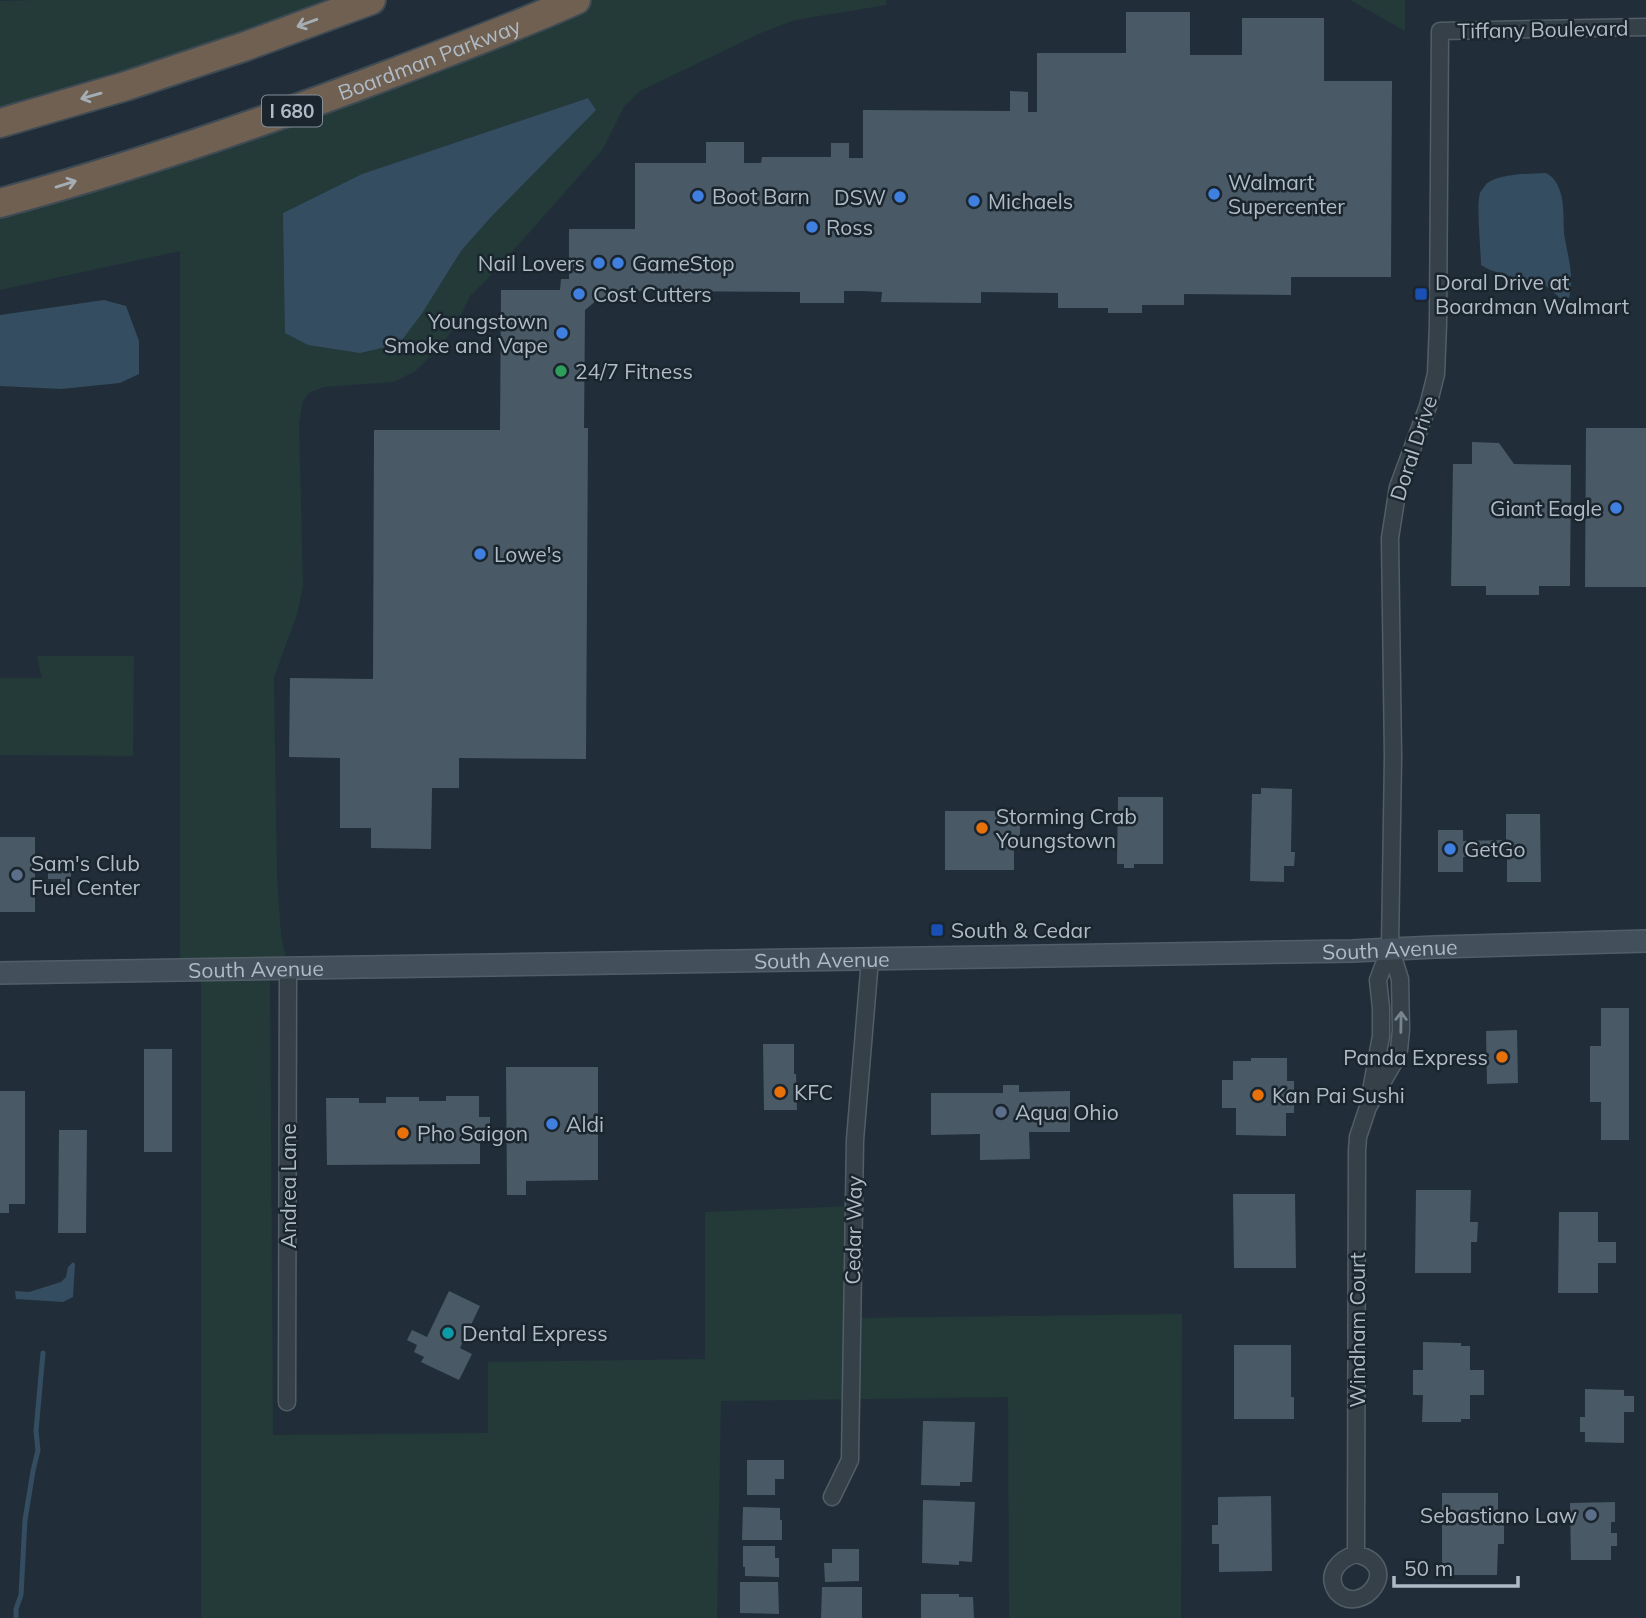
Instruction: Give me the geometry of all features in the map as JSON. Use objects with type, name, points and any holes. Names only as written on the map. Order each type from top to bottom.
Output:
[{"type":"highway","points":[[0,123],[235,50],[371,0]]},
{"type":"highway","name":"Boardman Parkway","points":[[0,203],[281,116],[470,45],[576,0]]},
{"type":"main road","name":"South Avenue","points":[[0,973],[1352,951],[1646,942]]},
{"type":"street","name":"Tiffany Boulevard","points":[[1440,31],[1646,27]]},
{"type":"street","name":"Doral Drive","points":[[1390,948],[1393,757],[1390,538],[1398,487],[1428,406],[1436,374],[1440,31]]},
{"type":"street","name":"Windham Court","points":[[1356,1555],[1357,1152],[1381,1036],[1378,980],[1390,948]]},
{"type":"street","name":"Cedar Way","points":[[832,1497],[850,1460],[855,1126],[870,959]]},
{"type":"street","name":"Andrea Lane","points":[[287,1402],[288,969]]},
{"type":"green space","points":[[371,0],[0,123],[0,1]]},
{"type":"green space","points":[[576,0],[886,0],[886,5],[795,20],[763,32],[640,91],[624,107],[603,149],[470,296],[456,326],[414,372],[393,382],[324,387],[309,393],[303,401],[299,423],[303,587],[297,614],[274,678],[277,876],[281,935],[288,969],[270,969],[273,1435],[488,1433],[488,1362],[705,1359],[705,1212],[853,1206],[852,1318],[1182,1314],[1181,1618],[1009,1618],[1008,1397],[721,1401],[717,1618],[201,1618],[201,971],[180,970],[180,251],[0,290],[0,203]],"holes":[[[588,98],[595,110],[461,251],[423,312],[283,213],[362,174]]]},
{"type":"green space","points":[[1350,0],[1405,0],[1405,31]]},
{"type":"green space","points":[[37,656],[134,656],[133,756],[0,755],[0,678],[42,678]]},
{"type":"water","points":[[588,98],[596,110],[461,251],[423,312],[399,344],[360,353],[308,345],[285,333],[283,213],[362,174]]},
{"type":"water","points":[[1546,173],[1560,190],[1571,273],[1569,298],[1560,298],[1540,281],[1512,277],[1481,265],[1480,192],[1492,180]]},
{"type":"water","points":[[104,300],[126,306],[139,341],[139,374],[120,383],[61,389],[0,386],[0,315]]},
{"type":"water","points":[[73,1262],[73,1297],[63,1302],[16,1299],[15,1291],[29,1292],[61,1282]]},
{"type":"building","points":[[1126,12],[1190,12],[1190,55],[1242,55],[1242,18],[1324,18],[1324,81],[1392,81],[1391,277],[1291,277],[1291,295],[1184,294],[1184,305],[1142,305],[1142,313],[1108,313],[1108,308],[1058,308],[1058,293],[981,292],[981,303],[881,302],[882,292],[862,291],[844,291],[844,303],[800,303],[800,292],[634,291],[634,299],[598,299],[585,310],[584,428],[588,428],[586,759],[459,758],[459,788],[432,788],[431,849],[371,848],[371,828],[340,828],[340,758],[289,757],[290,678],[373,679],[374,430],[500,430],[501,290],[560,290],[561,279],[569,279],[569,229],[635,229],[635,163],[706,163],[706,142],[744,142],[744,163],[761,163],[762,157],[831,157],[831,143],[849,143],[849,158],[863,158],[863,110],[1010,111],[1010,91],[1028,92],[1028,112],[1037,112],[1037,53],[1126,53]]},
{"type":"building","name":"Giant Eagle","points":[[1586,428],[1646,428],[1646,587],[1585,587]]},
{"type":"building","points":[[1472,442],[1499,443],[1514,464],[1571,465],[1570,586],[1539,586],[1539,595],[1486,595],[1486,586],[1451,586],[1453,464],[1472,464]]},
{"type":"building","points":[[1261,788],[1292,789],[1291,852],[1295,852],[1294,866],[1284,866],[1284,882],[1250,881],[1252,794],[1261,794]]},
{"type":"building","points":[[1118,797],[1163,797],[1163,864],[1134,864],[1134,868],[1124,868],[1124,864],[1117,864]]},
{"type":"building","name":"Storming Crab Youngstown","points":[[945,811],[1020,811],[1020,844],[1014,844],[1014,870],[945,870]]},
{"type":"building","name":"GetGo","points":[[1506,814],[1540,814],[1541,882],[1507,882],[1507,857],[1463,857],[1463,872],[1438,872],[1438,830],[1463,830],[1463,841],[1506,840]]},
{"type":"building","name":"Sam's Club Fuel Center","points":[[0,837],[35,837],[35,912],[0,912]]},
{"type":"building","points":[[45,867],[71,867],[71,882],[48,879]]},
{"type":"building","points":[[1601,1008],[1629,1008],[1629,1140],[1601,1140],[1601,1102],[1590,1102],[1590,1046],[1601,1046]]},
{"type":"building","name":"Panda Express","points":[[1517,1030],[1518,1083],[1487,1084],[1486,1031]]},
{"type":"building","name":"KFC","points":[[763,1044],[794,1044],[797,1110],[764,1110]]},
{"type":"building","points":[[144,1049],[172,1049],[172,1152],[144,1152]]},
{"type":"building","name":"Kan Pai Sushi","points":[[1251,1058],[1287,1058],[1287,1081],[1294,1081],[1294,1113],[1286,1113],[1286,1136],[1236,1135],[1236,1108],[1222,1108],[1222,1080],[1233,1080],[1233,1061],[1251,1061]]},
{"type":"building","name":"Aldi","points":[[506,1067],[598,1067],[598,1180],[526,1181],[526,1195],[507,1195]]},
{"type":"building","name":"Aqua Ohio","points":[[1003,1085],[1019,1085],[1019,1092],[1070,1091],[1070,1132],[1029,1132],[1030,1159],[980,1160],[980,1134],[931,1135],[931,1093],[1003,1093]]},
{"type":"building","points":[[0,1091],[25,1091],[25,1204],[9,1204],[9,1213],[0,1213]]},
{"type":"building","points":[[446,1096],[479,1096],[479,1117],[490,1117],[490,1133],[480,1133],[480,1164],[327,1165],[326,1098],[359,1098],[359,1103],[386,1103],[386,1097],[419,1097],[419,1101],[446,1101]]},
{"type":"building","points":[[59,1130],[87,1130],[86,1233],[58,1233]]},
{"type":"building","points":[[1416,1190],[1471,1190],[1470,1222],[1478,1222],[1477,1242],[1471,1242],[1471,1273],[1415,1273]]},
{"type":"building","points":[[1233,1194],[1295,1194],[1296,1268],[1234,1268]]},
{"type":"building","points":[[1559,1212],[1598,1212],[1598,1242],[1616,1242],[1616,1263],[1598,1263],[1598,1293],[1558,1293]]},
{"type":"building","name":"Dental Express","points":[[449,1291],[480,1306],[460,1348],[472,1354],[459,1380],[421,1362],[424,1357],[414,1352],[417,1345],[407,1340],[412,1330],[427,1337]]},
{"type":"building","points":[[1423,1342],[1461,1343],[1461,1346],[1470,1346],[1470,1370],[1484,1370],[1484,1395],[1470,1395],[1470,1419],[1461,1419],[1461,1422],[1422,1422],[1423,1395],[1413,1395],[1413,1370],[1423,1370]]},
{"type":"building","points":[[1234,1345],[1291,1345],[1291,1397],[1294,1397],[1294,1419],[1234,1419]]},
{"type":"building","points":[[1585,1389],[1624,1390],[1624,1396],[1634,1396],[1634,1412],[1624,1412],[1624,1443],[1585,1442],[1585,1432],[1580,1432],[1580,1417],[1585,1417]]},
{"type":"building","points":[[923,1421],[975,1422],[972,1482],[960,1482],[960,1486],[921,1485]]},
{"type":"building","points":[[747,1460],[784,1460],[784,1479],[775,1479],[775,1495],[747,1495]]},
{"type":"building","points":[[1442,1493],[1498,1493],[1498,1524],[1504,1525],[1504,1544],[1498,1544],[1497,1575],[1442,1575]]},
{"type":"building","points":[[1271,1496],[1272,1571],[1219,1572],[1219,1544],[1212,1544],[1212,1525],[1218,1525],[1218,1497]]},
{"type":"building","points":[[923,1500],[975,1502],[972,1562],[959,1561],[959,1565],[922,1563]]},
{"type":"building","points":[[1615,1502],[1615,1522],[1611,1522],[1611,1533],[1617,1533],[1617,1546],[1611,1546],[1611,1560],[1571,1560],[1570,1503]]},
{"type":"building","points":[[743,1507],[780,1508],[782,1540],[742,1540]]},
{"type":"building","points":[[743,1546],[775,1546],[775,1558],[779,1558],[779,1577],[745,1576]]},
{"type":"building","points":[[832,1549],[859,1549],[859,1581],[825,1582],[824,1563],[832,1563]]},
{"type":"building","points":[[740,1582],[778,1582],[779,1614],[740,1613]]},
{"type":"building","points":[[822,1587],[862,1587],[862,1618],[821,1618]]},
{"type":"building","points":[[921,1594],[959,1594],[959,1597],[973,1597],[974,1618],[921,1618]]},
{"type":"waterway","points":[[16,1618],[21,1595],[25,1520],[38,1450],[36,1431],[43,1353]]},
{"type":"place","name":"Walmart Supercenter","points":[[1214,194]]},
{"type":"place","name":"Boot Barn","points":[[698,196]]},
{"type":"place","name":"DSW","points":[[900,197]]},
{"type":"place","name":"Michaels","points":[[974,201]]},
{"type":"place","name":"Ross","points":[[812,227]]},
{"type":"place","name":"Nail Lovers","points":[[599,263]]},
{"type":"place","name":"GameStop","points":[[618,263]]},
{"type":"place","name":"Cost Cutters","points":[[579,294]]},
{"type":"place","name":"Doral Drive at Boardman Walmart","points":[[1421,294]]},
{"type":"place","name":"Youngstown Smoke and Vape","points":[[562,333]]},
{"type":"place","name":"24/7 Fitness","points":[[561,371]]},
{"type":"place","name":"Giant Eagle","points":[[1616,508]]},
{"type":"place","name":"Lowe's","points":[[480,554]]},
{"type":"place","name":"Storming Crab Youngstown","points":[[982,828]]},
{"type":"place","name":"GetGo","points":[[1450,849]]},
{"type":"place","name":"Sam's Club Fuel Center","points":[[17,875]]},
{"type":"place","name":"South & Cedar","points":[[937,930]]},
{"type":"place","name":"Panda Express","points":[[1502,1057]]},
{"type":"place","name":"KFC","points":[[780,1092]]},
{"type":"place","name":"Kan Pai Sushi","points":[[1258,1095]]},
{"type":"place","name":"Aqua Ohio","points":[[1001,1112]]},
{"type":"place","name":"Aldi","points":[[552,1124]]},
{"type":"place","name":"Pho Saigon","points":[[403,1133]]},
{"type":"place","name":"Dental Express","points":[[448,1333]]},
{"type":"place","name":"Sebastiano Law","points":[[1591,1515]]}]
